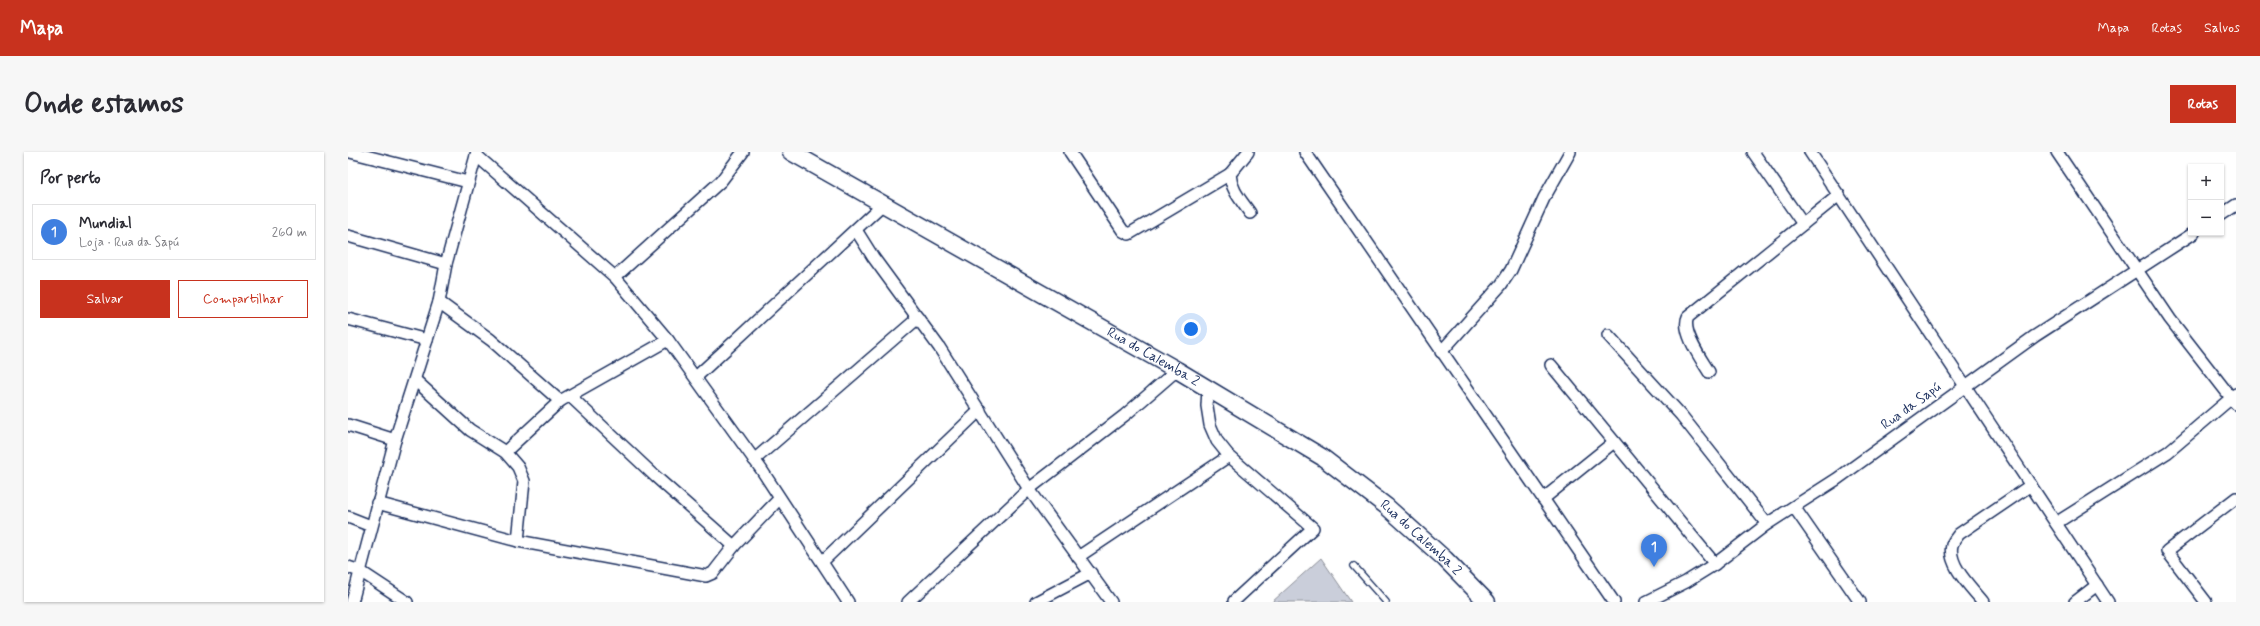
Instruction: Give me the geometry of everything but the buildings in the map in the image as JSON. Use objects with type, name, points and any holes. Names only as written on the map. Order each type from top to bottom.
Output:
[{"type":"main road","name":"Rua do Calemba 2","points":[[791,152],[1208,388],[1322,457],[1368,492],[1445,559],[1487,602]]},
{"type":"main road","points":[[812,152],[818,167]]},
{"type":"street","points":[[350,152],[468,182]]},
{"type":"street","points":[[614,277],[721,181],[743,152]]},
{"type":"street","points":[[1070,152],[1123,231],[1129,234],[1230,174],[1248,152]]},
{"type":"street","points":[[1305,152],[1614,602]]},
{"type":"street","points":[[1441,352],[1501,285],[1511,270],[1544,198],[1570,152]]},
{"type":"street","points":[[1753,152],[1803,224]]},
{"type":"street","points":[[1810,152],[2108,602]]},
{"type":"street","points":[[2056,523],[2168,452],[2234,399],[2170,319],[2057,152]]},
{"type":"street","points":[[352,602],[377,503],[395,440],[439,302],[446,264],[476,154],[614,277],[668,340],[696,377],[754,460],[848,602]]},
{"type":"street","points":[[1230,174],[1231,184],[1234,191],[1250,213]]},
{"type":"street","points":[[1709,372],[1686,331],[1686,322],[1688,317],[1839,195]]},
{"type":"street","points":[[696,377],[884,204]]},
{"type":"street","points":[[2224,213],[2236,205]]},
{"type":"street","points":[[856,230],[873,257],[918,318],[980,410],[1029,489],[1111,602]]},
{"type":"street","points":[[348,236],[446,264]]},
{"type":"street","name":"Rua da Sapú","points":[[1646,602],[1686,582],[1715,564],[1767,524],[1838,479],[2035,336],[2190,236]]},
{"type":"street","points":[[439,302],[491,340],[565,398],[734,546]]},
{"type":"street","points":[[754,460],[918,318]]},
{"type":"street","points":[[348,319],[427,340]]},
{"type":"street","points":[[1608,335],[1681,415],[1767,524]]},
{"type":"street","points":[[505,452],[565,398],[668,340]]},
{"type":"street","points":[[1551,365],[1715,564]]},
{"type":"street","points":[[915,600],[1029,489],[1125,415],[1176,370]]},
{"type":"street","points":[[415,380],[470,430],[505,452],[518,467],[524,482],[518,541]]},
{"type":"street","points":[[1208,388],[1207,406],[1210,424],[1217,441],[1229,456],[1313,528],[1234,602]]},
{"type":"street","points":[[822,561],[980,410]]},
{"type":"street","points":[[348,425],[395,440]]},
{"type":"street","points":[[1542,499],[1614,442]]},
{"type":"street","points":[[1078,557],[1229,456]]},
{"type":"street","points":[[1983,602],[1952,556],[1952,544],[1959,534],[2031,485]]},
{"type":"street","points":[[2206,602],[2167,550],[2236,498]]},
{"type":"street","points":[[377,503],[518,541],[706,576],[713,573],[734,546],[779,499]]},
{"type":"street","points":[[1794,507],[1860,602]]},
{"type":"street","points":[[348,517],[371,526]]},
{"type":"street","points":[[348,567],[360,571],[407,602]]},
{"type":"street","points":[[1036,602],[1091,573]]},
{"type":"street","points":[[2075,602],[2097,585]]},
{"type":"lane","points":[[1354,566],[1386,602]]},
{"type":"place","name":"Mundial","points":[[1654,567]]}]
